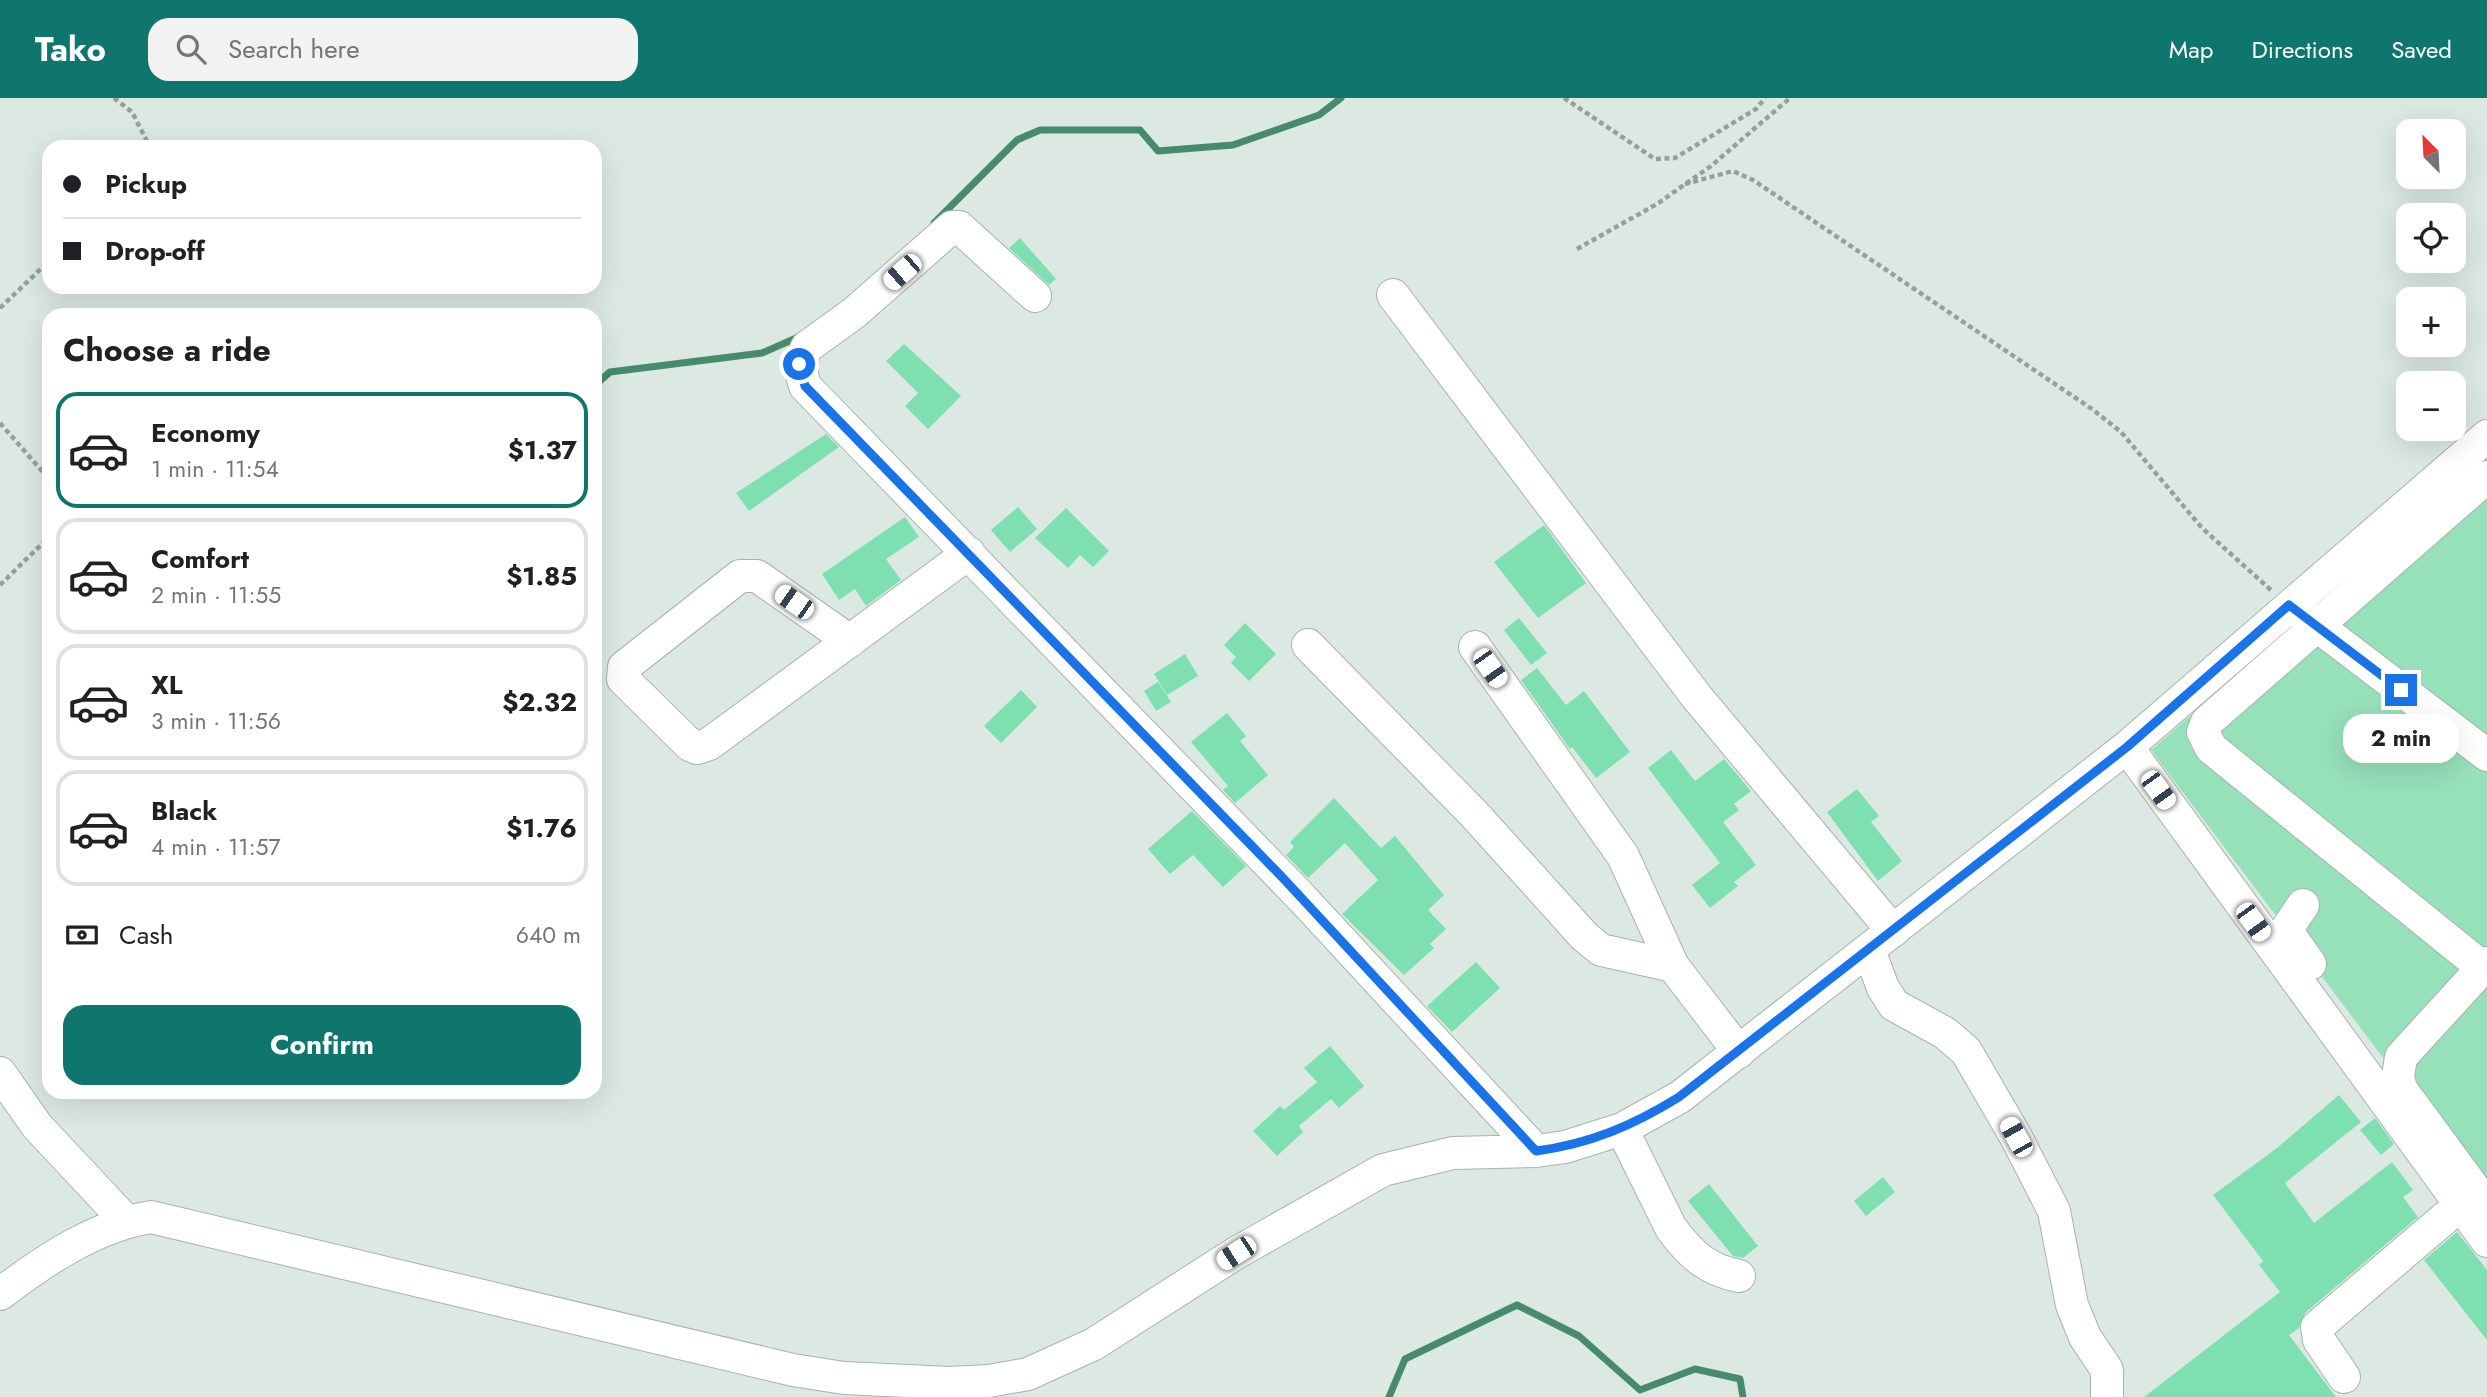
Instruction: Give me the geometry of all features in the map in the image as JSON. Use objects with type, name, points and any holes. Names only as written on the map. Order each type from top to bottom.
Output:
[{"type":"street","points":[[1035,296],[959,227],[952,227],[854,313],[807,347],[799,364],[805,386],[889,476],[969,553],[1292,887],[1536,1151]]},
{"type":"street","points":[[1393,295],[1881,940],[1883,988],[1895,1005],[1945,1033],[1966,1051],[2016,1137],[2054,1212],[2072,1305],[2085,1337],[2107,1370],[2106,1397]]},
{"type":"street","points":[[4,1283],[72,1246],[126,1221],[151,1217],[793,1370],[844,1378],[976,1381],[1028,1374],[1084,1349],[1236,1253],[1383,1170],[1453,1153],[1536,1151],[1565,1147],[1622,1129],[1679,1097],[2127,747],[2487,436]]},
{"type":"street","points":[[2487,477],[2316,624],[2207,722],[2203,732],[2211,748],[2486,967],[2400,1057],[2398,1077],[2401,1089],[2473,1206],[2487,1241]]},
{"type":"street","points":[[850,641],[757,576],[740,576],[624,667],[623,679],[690,745],[703,747],[850,641],[969,553]]},
{"type":"street","points":[[2289,605],[2487,755]]},
{"type":"street","points":[[1308,645],[1475,814],[1584,936],[1601,950],[1612,954],[1673,966]]},
{"type":"street","points":[[1475,647],[1623,856],[1673,966],[1739,1052]]},
{"type":"street","points":[[2127,747],[2473,1206]]},
{"type":"street","points":[[2303,905],[2287,931],[2378,1056],[2400,1057]]},
{"type":"street","points":[[0,1073],[37,1126],[126,1221]]},
{"type":"street","points":[[1622,1129],[1671,1228],[1682,1242],[1715,1272],[1740,1276]]},
{"type":"street","points":[[2344,1377],[2319,1340],[2317,1327],[2473,1206]]},
{"type":"path","points":[[114,98],[132,112],[146,140]]},
{"type":"path","points":[[1564,98],[1655,159],[1675,158],[1756,109],[1765,98]]},
{"type":"path","points":[[1577,248],[1657,204],[1712,166],[1790,98]]},
{"type":"path","points":[[1685,184],[1733,171],[1753,180],[2092,409],[2122,432],[2202,528],[2289,605]]},
{"type":"path","points":[[0,308],[42,268]]},
{"type":"path","points":[[0,424],[42,471]]},
{"type":"path","points":[[0,585],[42,544]]},
{"type":"green space","points":[[2487,458],[2487,1206],[2436,1128],[2151,750]]},
{"type":"building","points":[[1020,238],[1056,279],[1049,285],[1009,248]]},
{"type":"building","points":[[904,344],[961,396],[928,429],[905,406],[918,393],[886,361]]},
{"type":"building","points":[[826,434],[839,447],[749,511],[736,493]]},
{"type":"building","points":[[1018,507],[1037,529],[1010,552],[991,530]]},
{"type":"building","points":[[1066,508],[1109,551],[1093,567],[1080,555],[1068,568],[1035,538]]},
{"type":"building","points":[[905,517],[919,537],[886,559],[901,580],[866,606],[855,589],[839,600],[822,574]]},
{"type":"building","points":[[1544,525],[1586,583],[1538,618],[1494,562]]},
{"type":"building","points":[[1519,618],[1547,653],[1531,665],[1504,630]]},
{"type":"building","points":[[1245,623],[1276,654],[1249,681],[1231,663],[1236,657],[1224,645]]},
{"type":"building","points":[[1185,654],[1198,676],[1167,695],[1154,674]]},
{"type":"building","points":[[1537,668],[1566,705],[1584,691],[1630,752],[1596,778],[1572,747],[1570,749],[1521,680]]},
{"type":"building","points":[[1158,682],[1171,702],[1156,711],[1144,691]]},
{"type":"building","points":[[1021,690],[1037,707],[1001,743],[984,726]]},
{"type":"building","points":[[1227,713],[1246,736],[1240,741],[1268,775],[1235,803],[1223,790],[1228,786],[1191,742]]},
{"type":"building","points":[[1671,750],[1695,781],[1724,759],[1751,791],[1734,804],[1739,810],[1723,822],[1756,865],[1734,882],[1738,886],[1710,908],[1692,885],[1720,863],[1648,768]]},
{"type":"building","points":[[1857,789],[1879,816],[1871,822],[1902,861],[1878,881],[1827,812]]},
{"type":"building","points":[[1334,798],[1381,848],[1395,836],[1444,895],[1428,910],[1446,929],[1430,944],[1434,948],[1404,975],[1342,914],[1378,880],[1345,843],[1308,878],[1286,855],[1294,847],[1290,842]]},
{"type":"building","points":[[1192,811],[1246,866],[1223,887],[1193,855],[1170,874],[1148,849]]},
{"type":"building","points":[[1476,962],[1500,988],[1452,1032],[1427,1006]]},
{"type":"building","points":[[1330,1046],[1364,1086],[1339,1108],[1331,1099],[1299,1126],[1303,1132],[1277,1156],[1253,1131],[1280,1106],[1284,1110],[1317,1082],[1304,1068]]},
{"type":"building","points":[[2339,1095],[2361,1122],[2285,1183],[2314,1223],[2392,1162],[2413,1190],[2403,1197],[2418,1217],[2305,1313],[2299,1328],[2289,1335],[2336,1397],[2144,1397],[2280,1292],[2259,1265],[2263,1261],[2213,1195],[2277,1148]]},
{"type":"building","points":[[2375,1118],[2394,1144],[2381,1155],[2360,1130]]},
{"type":"building","points":[[1883,1177],[1895,1192],[1866,1216],[1854,1201]]},
{"type":"building","points":[[1709,1184],[1758,1246],[1743,1258],[1733,1256],[1688,1201]]},
{"type":"building","points":[[2457,1232],[2487,1270],[2487,1340],[2424,1260]]},
{"type":"waterway","points":[[934,223],[1017,140],[1040,130],[1140,130],[1158,151],[1233,145],[1319,115],[1341,98]]},
{"type":"waterway","points":[[602,379],[610,372],[762,353],[803,335]]},
{"type":"waterway","points":[[1389,1397],[1405,1359],[1517,1305],[1579,1336],[1640,1390],[1695,1369],[1740,1379],[1743,1397]]},
{"type":"route","points":[[799,364],[805,386],[889,476],[969,553],[1282,877],[1536,1151],[1565,1147],[1609,1134],[1648,1116],[1679,1097],[2127,747],[2289,605],[2401,690]]}]
